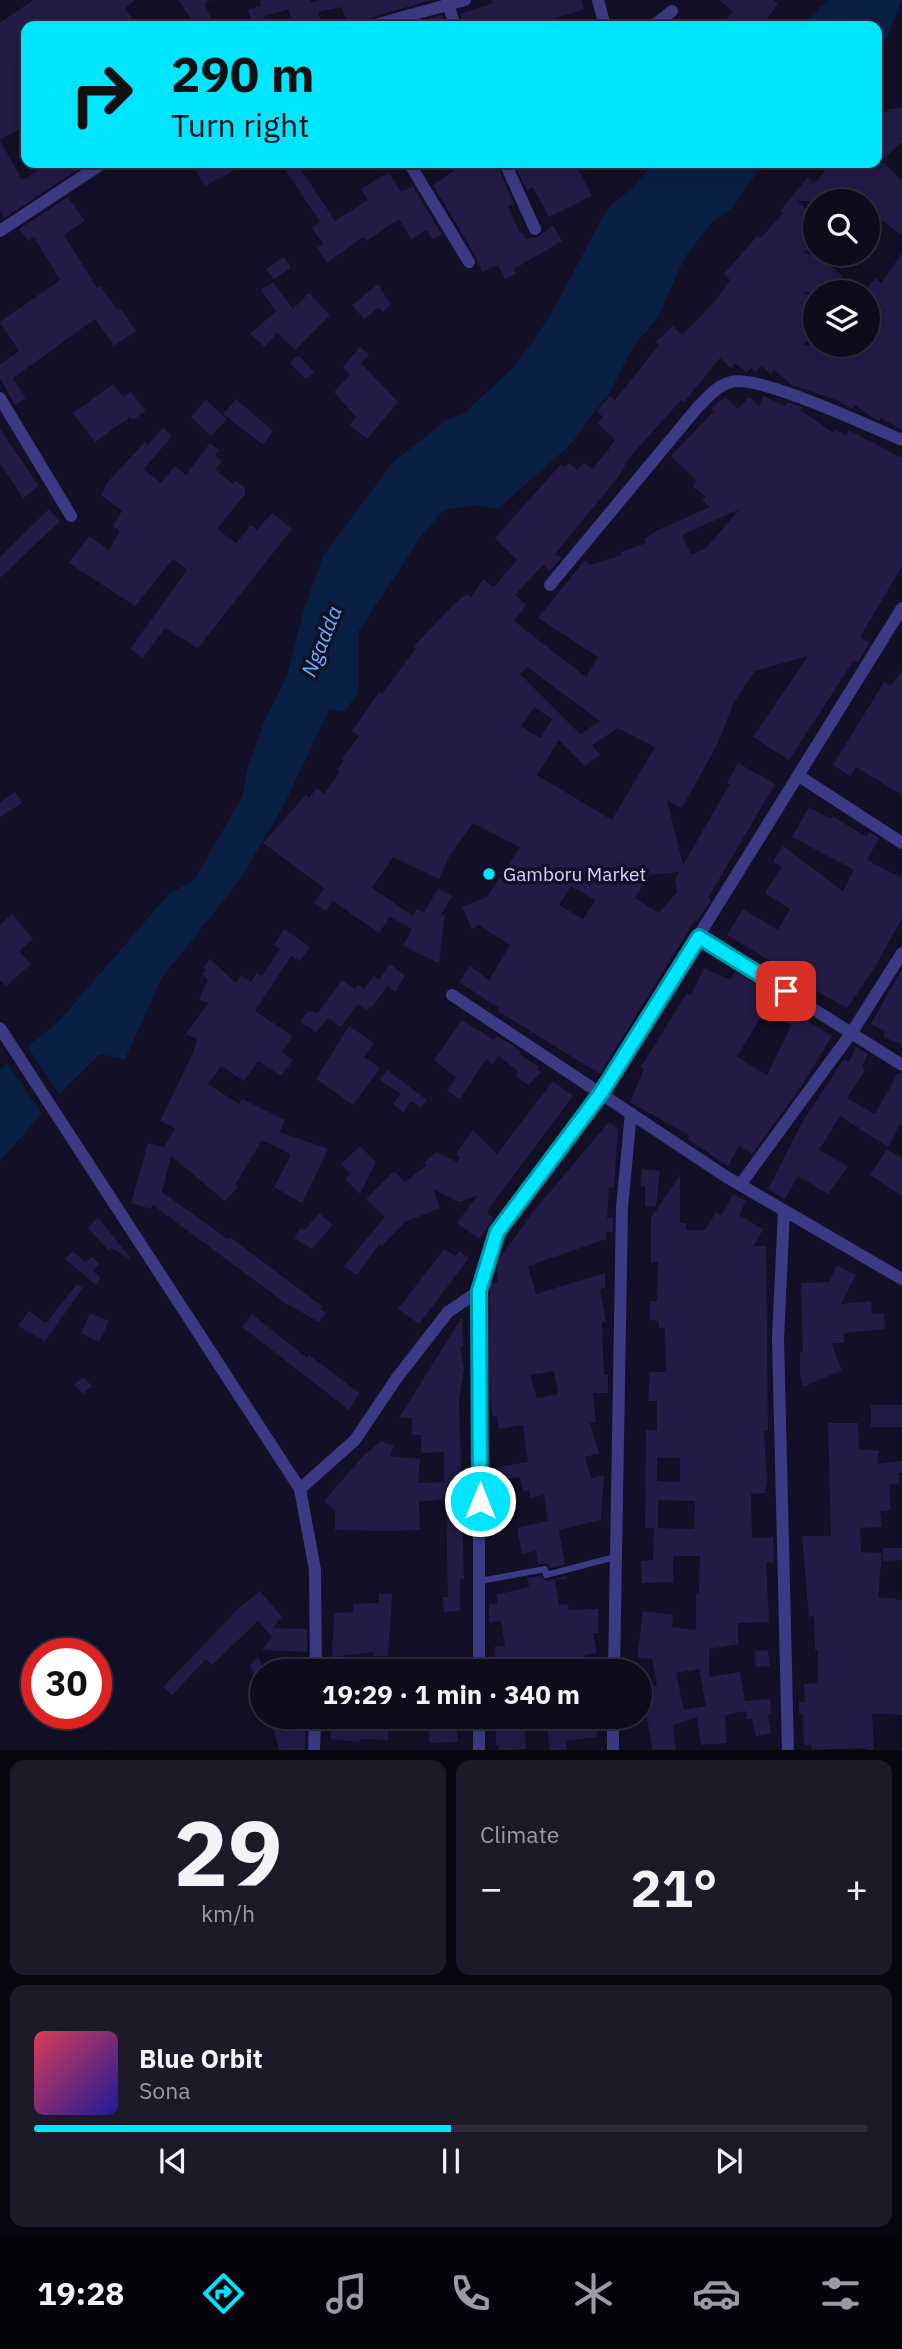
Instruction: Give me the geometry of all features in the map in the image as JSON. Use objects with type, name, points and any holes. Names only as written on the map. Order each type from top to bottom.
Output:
[{"type":"street","points":[[390,21],[465,0]]},
{"type":"street","points":[[598,0],[604,21]]},
{"type":"street","points":[[449,4],[454,21]]},
{"type":"street","points":[[659,21],[672,11]]},
{"type":"street","points":[[0,231],[95,168]]},
{"type":"street","points":[[412,168],[469,262]]},
{"type":"street","points":[[507,168],[535,229]]},
{"type":"street","points":[[550,585],[697,408],[716,389],[734,381],[795,396],[902,440]]},
{"type":"street","points":[[0,398],[71,516]]},
{"type":"street","points":[[480,1659],[479,1291],[497,1232],[601,1093],[799,776],[897,628],[902,608]]},
{"type":"street","points":[[799,776],[902,843]]},
{"type":"street","points":[[699,937],[902,1065]]},
{"type":"street","points":[[740,1185],[852,1032],[902,953]]},
{"type":"street","points":[[453,995],[740,1185],[902,1279]]},
{"type":"street","points":[[2,1030],[300,1489],[315,1570],[316,1659]]},
{"type":"street","points":[[614,1659],[622,1207],[631,1113]]},
{"type":"street","points":[[784,1210],[778,1338],[788,1750]]},
{"type":"street","points":[[300,1489],[355,1440],[396,1379],[448,1312],[479,1291]]},
{"type":"street","points":[[314,1750],[315,1729]]},
{"type":"street","points":[[479,1750],[480,1729]]},
{"type":"street","points":[[613,1729],[613,1750]]},
{"type":"lane","points":[[480,1581],[545,1569],[546,1575],[615,1557]]},
{"type":"water","points":[[829,0],[902,0],[882,50],[882,21],[806,21]]},
{"type":"water","name":"Ngadda","points":[[649,168],[760,168],[731,209],[712,222],[685,257],[658,317],[633,347],[610,392],[570,445],[498,509],[476,505],[444,510],[424,532],[358,632],[358,693],[344,712],[329,709],[284,805],[239,881],[161,979],[125,1059],[100,1054],[65,1088],[0,1161],[0,1069],[59,1021],[168,895],[195,879],[242,797],[247,771],[264,722],[287,676],[304,610],[323,556],[393,462],[448,419],[464,413],[514,367],[549,318],[607,209],[636,184]]},
{"type":"pier","points":[[26,1044],[61,1097],[44,1117],[5,1060]]},
{"type":"building","points":[[33,0],[135,0],[125,8],[134,21],[21,21],[21,128],[0,139],[0,23]]},
{"type":"building","points":[[178,0],[210,0],[204,3],[213,21],[193,21]]},
{"type":"building","points":[[260,0],[310,0],[311,3],[319,0],[432,0],[366,21],[346,21],[342,7],[318,12],[321,21],[293,21],[288,11],[291,9],[264,16],[266,21],[251,21],[248,10],[261,5]]},
{"type":"building","points":[[492,0],[581,0],[584,10],[551,21],[462,21],[460,14],[493,3]]},
{"type":"building","points":[[719,0],[773,0],[778,4],[765,21],[725,21],[733,11]]},
{"type":"building","points":[[442,15],[444,21],[421,21]]},
{"type":"building","points":[[902,108],[902,142],[882,160],[882,115],[889,109]]},
{"type":"building","points":[[0,140],[22,180],[40,168],[80,168],[4,218],[0,211]]},
{"type":"building","points":[[884,163],[902,181],[902,236],[880,219],[880,189],[803,189],[803,201],[797,201],[803,206],[803,266],[830,266],[843,276],[840,280],[803,280],[803,357],[880,357],[880,282],[902,253],[902,430],[881,418],[879,421],[855,405],[853,409],[834,399],[792,385],[774,370],[771,374],[761,366],[756,372],[751,368],[747,373],[735,363],[731,368],[720,358],[684,402],[681,400],[629,458],[619,476],[555,554],[561,558],[550,571],[543,565],[515,595],[526,605],[514,621],[586,677],[598,657],[538,618],[584,561],[590,565],[622,555],[621,552],[646,543],[644,539],[658,530],[710,507],[702,501],[706,497],[693,486],[697,481],[671,456],[714,411],[711,408],[725,397],[738,409],[749,397],[759,406],[764,396],[785,406],[788,402],[802,407],[800,410],[834,433],[836,430],[846,436],[849,430],[902,458],[902,566],[860,637],[870,643],[858,662],[854,660],[789,760],[753,737],[808,656],[755,671],[734,702],[717,745],[682,808],[667,800],[683,865],[730,784],[727,783],[738,763],[775,784],[708,898],[711,900],[697,921],[695,920],[600,1074],[498,1011],[499,1008],[459,982],[470,966],[489,980],[510,945],[479,925],[472,929],[462,907],[487,897],[520,847],[473,823],[449,857],[439,879],[393,857],[372,888],[413,916],[417,909],[424,913],[438,888],[452,896],[440,916],[445,914],[439,963],[403,946],[412,929],[390,917],[379,933],[333,901],[326,911],[314,903],[324,888],[263,843],[306,795],[309,798],[317,788],[324,794],[340,772],[337,770],[344,760],[342,758],[359,736],[352,731],[379,692],[382,694],[416,648],[414,646],[453,605],[467,594],[471,597],[483,579],[494,587],[517,560],[495,538],[561,464],[565,467],[569,463],[577,470],[584,463],[592,469],[609,449],[615,439],[597,423],[603,417],[597,411],[610,396],[615,400],[659,345],[656,342],[673,326],[682,335],[717,299],[730,280],[724,274],[758,235],[761,238],[783,213],[780,211],[808,177],[814,183],[828,168],[882,168]],"holes":[[[740,509],[706,548],[691,555],[682,535]],[[527,667],[600,721],[580,734],[520,674]],[[534,707],[552,719],[540,738],[521,726]],[[618,728],[655,747],[612,820],[537,775],[559,740],[585,766],[600,755],[592,745]],[[679,872],[675,879],[677,892],[659,913],[635,898],[649,875]],[[571,886],[595,900],[583,919],[559,905]]]},
{"type":"building","points":[[195,168],[239,168],[205,186]]},
{"type":"building","points":[[300,168],[335,221],[368,200],[361,189],[389,172],[401,192],[413,186],[442,235],[432,239],[427,230],[411,239],[399,219],[366,241],[363,237],[327,263],[317,248],[323,244],[312,228],[320,222],[286,171]]},
{"type":"building","points":[[458,168],[498,168],[514,204],[508,207],[520,233],[522,232],[526,239],[538,237],[553,225],[562,241],[514,269],[516,274],[505,279],[498,265],[482,272],[476,257],[433,185]]},
{"type":"building","points":[[516,168],[578,168],[592,196],[549,217],[533,187],[527,190]]},
{"type":"building","points":[[68,197],[85,221],[64,235],[97,288],[100,286],[118,311],[121,309],[136,331],[114,346],[95,319],[13,378],[26,398],[15,405],[0,378],[0,365],[19,351],[0,322],[60,280],[34,237],[28,241],[19,229]]},
{"type":"building","points":[[284,257],[291,268],[274,279],[266,269]]},
{"type":"building","points":[[273,282],[293,309],[309,293],[330,315],[295,350],[277,333],[265,347],[250,334],[276,311],[261,290]]},
{"type":"building","points":[[378,284],[391,305],[383,312],[379,307],[364,319],[352,305]]},
{"type":"building","points":[[360,347],[369,355],[361,363],[398,402],[367,439],[350,425],[356,417],[334,392],[350,375],[343,367]]},
{"type":"building","points":[[298,355],[314,372],[306,379],[290,363]]},
{"type":"building","points":[[113,384],[123,397],[131,392],[146,411],[133,420],[130,417],[95,442],[73,413]]},
{"type":"building","points":[[236,399],[273,431],[263,445],[223,414]]},
{"type":"building","points":[[206,400],[227,419],[211,436],[191,417]]},
{"type":"building","points":[[163,427],[172,436],[144,469],[161,483],[175,466],[186,475],[210,443],[219,450],[215,455],[222,461],[215,470],[233,484],[236,481],[245,488],[245,494],[217,529],[236,543],[251,525],[257,530],[272,513],[292,529],[198,648],[165,628],[143,658],[130,649],[187,570],[173,559],[135,606],[69,563],[89,536],[109,550],[120,531],[113,526],[122,511],[101,495],[108,482],[145,442],[148,445]]},
{"type":"building","points":[[0,429],[39,486],[23,498],[0,463]]},
{"type":"building","points":[[49,509],[60,521],[0,578],[0,557]]},
{"type":"building","points":[[902,671],[902,795],[856,767],[850,776],[833,765],[884,682],[891,686]]},
{"type":"building","points":[[15,792],[22,803],[0,817],[0,802]]},
{"type":"building","points":[[809,807],[831,819],[832,816],[867,837],[869,832],[879,838],[867,860],[902,878],[902,918],[875,967],[847,1008],[782,972],[784,969],[727,935],[743,909],[778,930],[790,909],[765,893],[782,867],[773,862],[783,846],[843,891],[854,870],[792,837]]},
{"type":"building","points":[[12,914],[33,939],[19,951],[31,964],[6,986],[0,980],[0,925]]},
{"type":"building","points":[[284,929],[310,947],[300,961],[291,956],[255,1011],[293,1036],[282,1052],[293,1060],[281,1076],[258,1061],[244,1081],[221,1066],[208,1084],[239,1104],[242,1099],[285,1120],[280,1132],[328,1149],[302,1203],[274,1187],[290,1157],[289,1153],[262,1140],[235,1185],[238,1187],[225,1201],[171,1156],[162,1192],[228,1239],[230,1237],[322,1306],[320,1309],[326,1313],[319,1322],[285,1303],[153,1205],[151,1209],[131,1203],[148,1143],[164,1147],[175,1128],[160,1121],[194,1051],[197,1039],[186,1034],[208,1003],[199,999],[208,980],[202,974],[206,970],[203,967],[210,959],[236,983],[241,975],[251,982],[257,973],[262,976],[280,949],[274,945]]},
{"type":"building","points":[[390,964],[405,976],[395,992],[387,986],[372,1008],[370,1006],[367,1010],[358,1004],[341,1027],[328,1018],[316,1032],[300,1022],[308,1011],[318,1013],[342,980],[355,989],[358,985],[364,989],[374,976],[379,980]]},
{"type":"building","points":[[704,968],[730,980],[735,972],[761,987],[759,990],[810,1017],[808,1021],[832,1036],[801,1087],[752,1154],[739,1146],[728,1166],[688,1139],[690,1136],[630,1102],[644,1069],[641,1067],[687,993],[691,995]],"holes":[[[765,1010],[791,1026],[767,1075],[737,1057]]]},
{"type":"building","points":[[902,969],[902,1044],[883,1037],[885,1032],[871,1024]]},
{"type":"building","points":[[462,1020],[494,1040],[497,1036],[512,1045],[521,1052],[519,1054],[539,1067],[537,1070],[541,1072],[528,1085],[515,1076],[518,1071],[498,1056],[493,1064],[486,1059],[460,1099],[447,1091],[456,1077],[434,1060]]},
{"type":"building","points":[[349,1026],[374,1043],[364,1057],[380,1068],[353,1105],[316,1079]]},
{"type":"building","points":[[856,1047],[868,1054],[862,1067],[865,1070],[847,1098],[875,1114],[898,1073],[902,1074],[902,1122],[888,1147],[840,1116],[819,1150],[848,1166],[828,1194],[798,1176],[785,1199],[768,1189],[803,1121],[844,1059],[849,1062]]},
{"type":"building","points":[[387,1070],[427,1100],[421,1108],[412,1101],[403,1112],[393,1104],[401,1094],[380,1080]]},
{"type":"building","points":[[553,1081],[573,1096],[495,1200],[487,1213],[494,1218],[479,1239],[457,1223],[477,1196],[459,1202],[433,1189],[440,1208],[405,1222],[382,1246],[379,1244],[357,1275],[344,1266],[385,1217],[366,1199],[394,1171],[405,1182],[426,1166],[424,1163],[436,1152],[457,1162],[460,1157],[456,1154],[473,1130],[497,1154]]},
{"type":"building","points":[[609,1122],[618,1129],[614,1188],[609,1187],[607,1218],[613,1218],[613,1232],[606,1232],[606,1239],[528,1266],[536,1294],[605,1273],[605,1288],[600,1289],[606,1322],[602,1322],[604,1375],[608,1375],[608,1393],[593,1393],[596,1422],[590,1423],[599,1453],[585,1457],[591,1478],[604,1475],[601,1520],[559,1530],[565,1564],[551,1568],[546,1564],[538,1564],[536,1551],[522,1554],[517,1528],[548,1521],[544,1495],[530,1498],[529,1490],[523,1492],[520,1477],[495,1481],[492,1468],[528,1462],[523,1425],[499,1429],[497,1416],[493,1417],[489,1390],[490,1284],[498,1281],[496,1264],[532,1213]],"holes":[[[554,1371],[558,1394],[537,1398],[530,1375]]]},
{"type":"building","points":[[360,1146],[376,1162],[360,1194],[345,1179],[351,1174],[341,1164]]},
{"type":"building","points":[[887,1149],[902,1159],[902,1196],[870,1175]]},
{"type":"building","points":[[642,1169],[660,1171],[656,1206],[645,1206],[645,1186],[641,1186]]},
{"type":"building","points":[[680,1175],[680,1223],[686,1223],[686,1230],[705,1230],[716,1212],[721,1216],[733,1194],[746,1201],[739,1215],[763,1229],[754,1246],[766,1246],[768,1431],[764,1431],[767,1482],[765,1493],[751,1494],[752,1538],[773,1537],[774,1562],[766,1563],[769,1622],[738,1623],[738,1644],[709,1649],[709,1677],[740,1672],[745,1701],[770,1699],[771,1715],[768,1715],[771,1733],[756,1736],[752,1719],[747,1719],[746,1711],[725,1715],[726,1743],[701,1745],[697,1717],[673,1725],[676,1750],[653,1750],[649,1729],[652,1729],[652,1686],[657,1686],[652,1659],[637,1658],[643,1611],[673,1615],[672,1627],[696,1630],[700,1556],[673,1556],[673,1582],[642,1583],[641,1561],[653,1560],[654,1528],[645,1528],[646,1430],[657,1430],[657,1401],[648,1401],[650,1372],[666,1372],[665,1328],[659,1328],[659,1321],[650,1320],[650,1301],[657,1301],[658,1262],[651,1262],[651,1218]],"holes":[[[657,1458],[680,1458],[680,1482],[657,1481]],[[658,1500],[695,1501],[694,1529],[658,1528]],[[699,1669],[706,1706],[684,1710],[676,1673]]]},
{"type":"building","points":[[319,1213],[333,1225],[312,1249],[294,1238],[300,1228],[305,1230]]},
{"type":"building","points":[[98,1217],[132,1260],[111,1248],[109,1251],[88,1228]]},
{"type":"building","points":[[444,1249],[455,1256],[459,1251],[469,1258],[419,1324],[398,1309]]},
{"type":"building","points":[[73,1251],[85,1262],[92,1257],[100,1264],[93,1270],[101,1278],[96,1285],[65,1259]]},
{"type":"building","points":[[837,1265],[856,1275],[841,1304],[871,1301],[872,1314],[884,1313],[885,1329],[844,1333],[844,1343],[831,1343],[842,1370],[803,1387],[800,1373],[800,1352],[803,1352],[801,1283],[829,1282]]},
{"type":"building","points":[[77,1284],[83,1288],[45,1341],[18,1326],[29,1311],[46,1323]]},
{"type":"building","points":[[90,1313],[109,1321],[99,1342],[81,1333]]},
{"type":"building","points":[[252,1314],[307,1358],[309,1355],[359,1393],[349,1410],[242,1327]]},
{"type":"building","points":[[462,1317],[463,1346],[460,1347],[464,1369],[459,1399],[464,1579],[460,1579],[460,1611],[444,1612],[443,1597],[448,1597],[446,1500],[419,1501],[420,1530],[393,1531],[335,1530],[335,1510],[324,1501],[364,1455],[381,1441],[394,1446],[390,1456],[420,1459],[418,1483],[444,1482],[444,1452],[421,1453],[421,1435],[412,1435],[412,1418],[399,1418]]},
{"type":"building","points":[[83,1377],[92,1386],[83,1394],[74,1385]]},
{"type":"building","points":[[871,1405],[902,1405],[902,1427],[871,1427]]},
{"type":"building","points":[[828,1423],[858,1423],[859,1449],[879,1451],[877,1464],[902,1461],[902,1473],[898,1473],[899,1483],[889,1485],[891,1510],[880,1511],[882,1527],[860,1528],[861,1552],[882,1553],[878,1597],[902,1600],[902,1715],[872,1713],[874,1750],[812,1750],[811,1745],[804,1745],[803,1714],[799,1714],[799,1702],[805,1702],[804,1684],[818,1683],[818,1650],[815,1650],[814,1616],[809,1617],[802,1536],[831,1536]]},
{"type":"building","points":[[883,1548],[902,1548],[902,1560],[883,1561]]},
{"type":"building","points":[[540,1576],[547,1581],[566,1576],[567,1578],[555,1580],[559,1605],[568,1604],[569,1610],[598,1609],[598,1633],[593,1633],[597,1653],[584,1655],[585,1659],[496,1659],[494,1647],[505,1646],[501,1621],[489,1622],[489,1604],[498,1604],[496,1595],[529,1587],[527,1578]]},
{"type":"building","points":[[260,1591],[282,1617],[273,1628],[307,1629],[307,1652],[262,1650],[272,1637],[258,1621],[212,1665],[206,1659],[172,1695],[163,1687],[240,1607]]},
{"type":"building","points":[[379,1594],[392,1594],[388,1656],[374,1656],[373,1652],[332,1657],[334,1613],[353,1612],[353,1604],[379,1603]]},
{"type":"building","points":[[768,1650],[770,1666],[756,1667],[755,1651]]},
{"type":"building","points":[[274,1729],[306,1729],[305,1750],[279,1750]]},
{"type":"building","points":[[331,1729],[388,1729],[388,1740],[360,1739],[360,1742],[331,1739]]},
{"type":"building","points":[[428,1729],[457,1729],[458,1742],[429,1743]]},
{"type":"building","points":[[495,1729],[524,1729],[526,1749],[499,1750],[499,1745],[496,1745]]},
{"type":"building","points":[[547,1729],[596,1729],[597,1737],[566,1741],[567,1750],[550,1750]]},
{"type":"place","name":"Gamboru Market","points":[[489,874]]},
{"type":"route","points":[[480,1501],[479,1291],[497,1232],[601,1093],[699,937],[786,991]]}]
